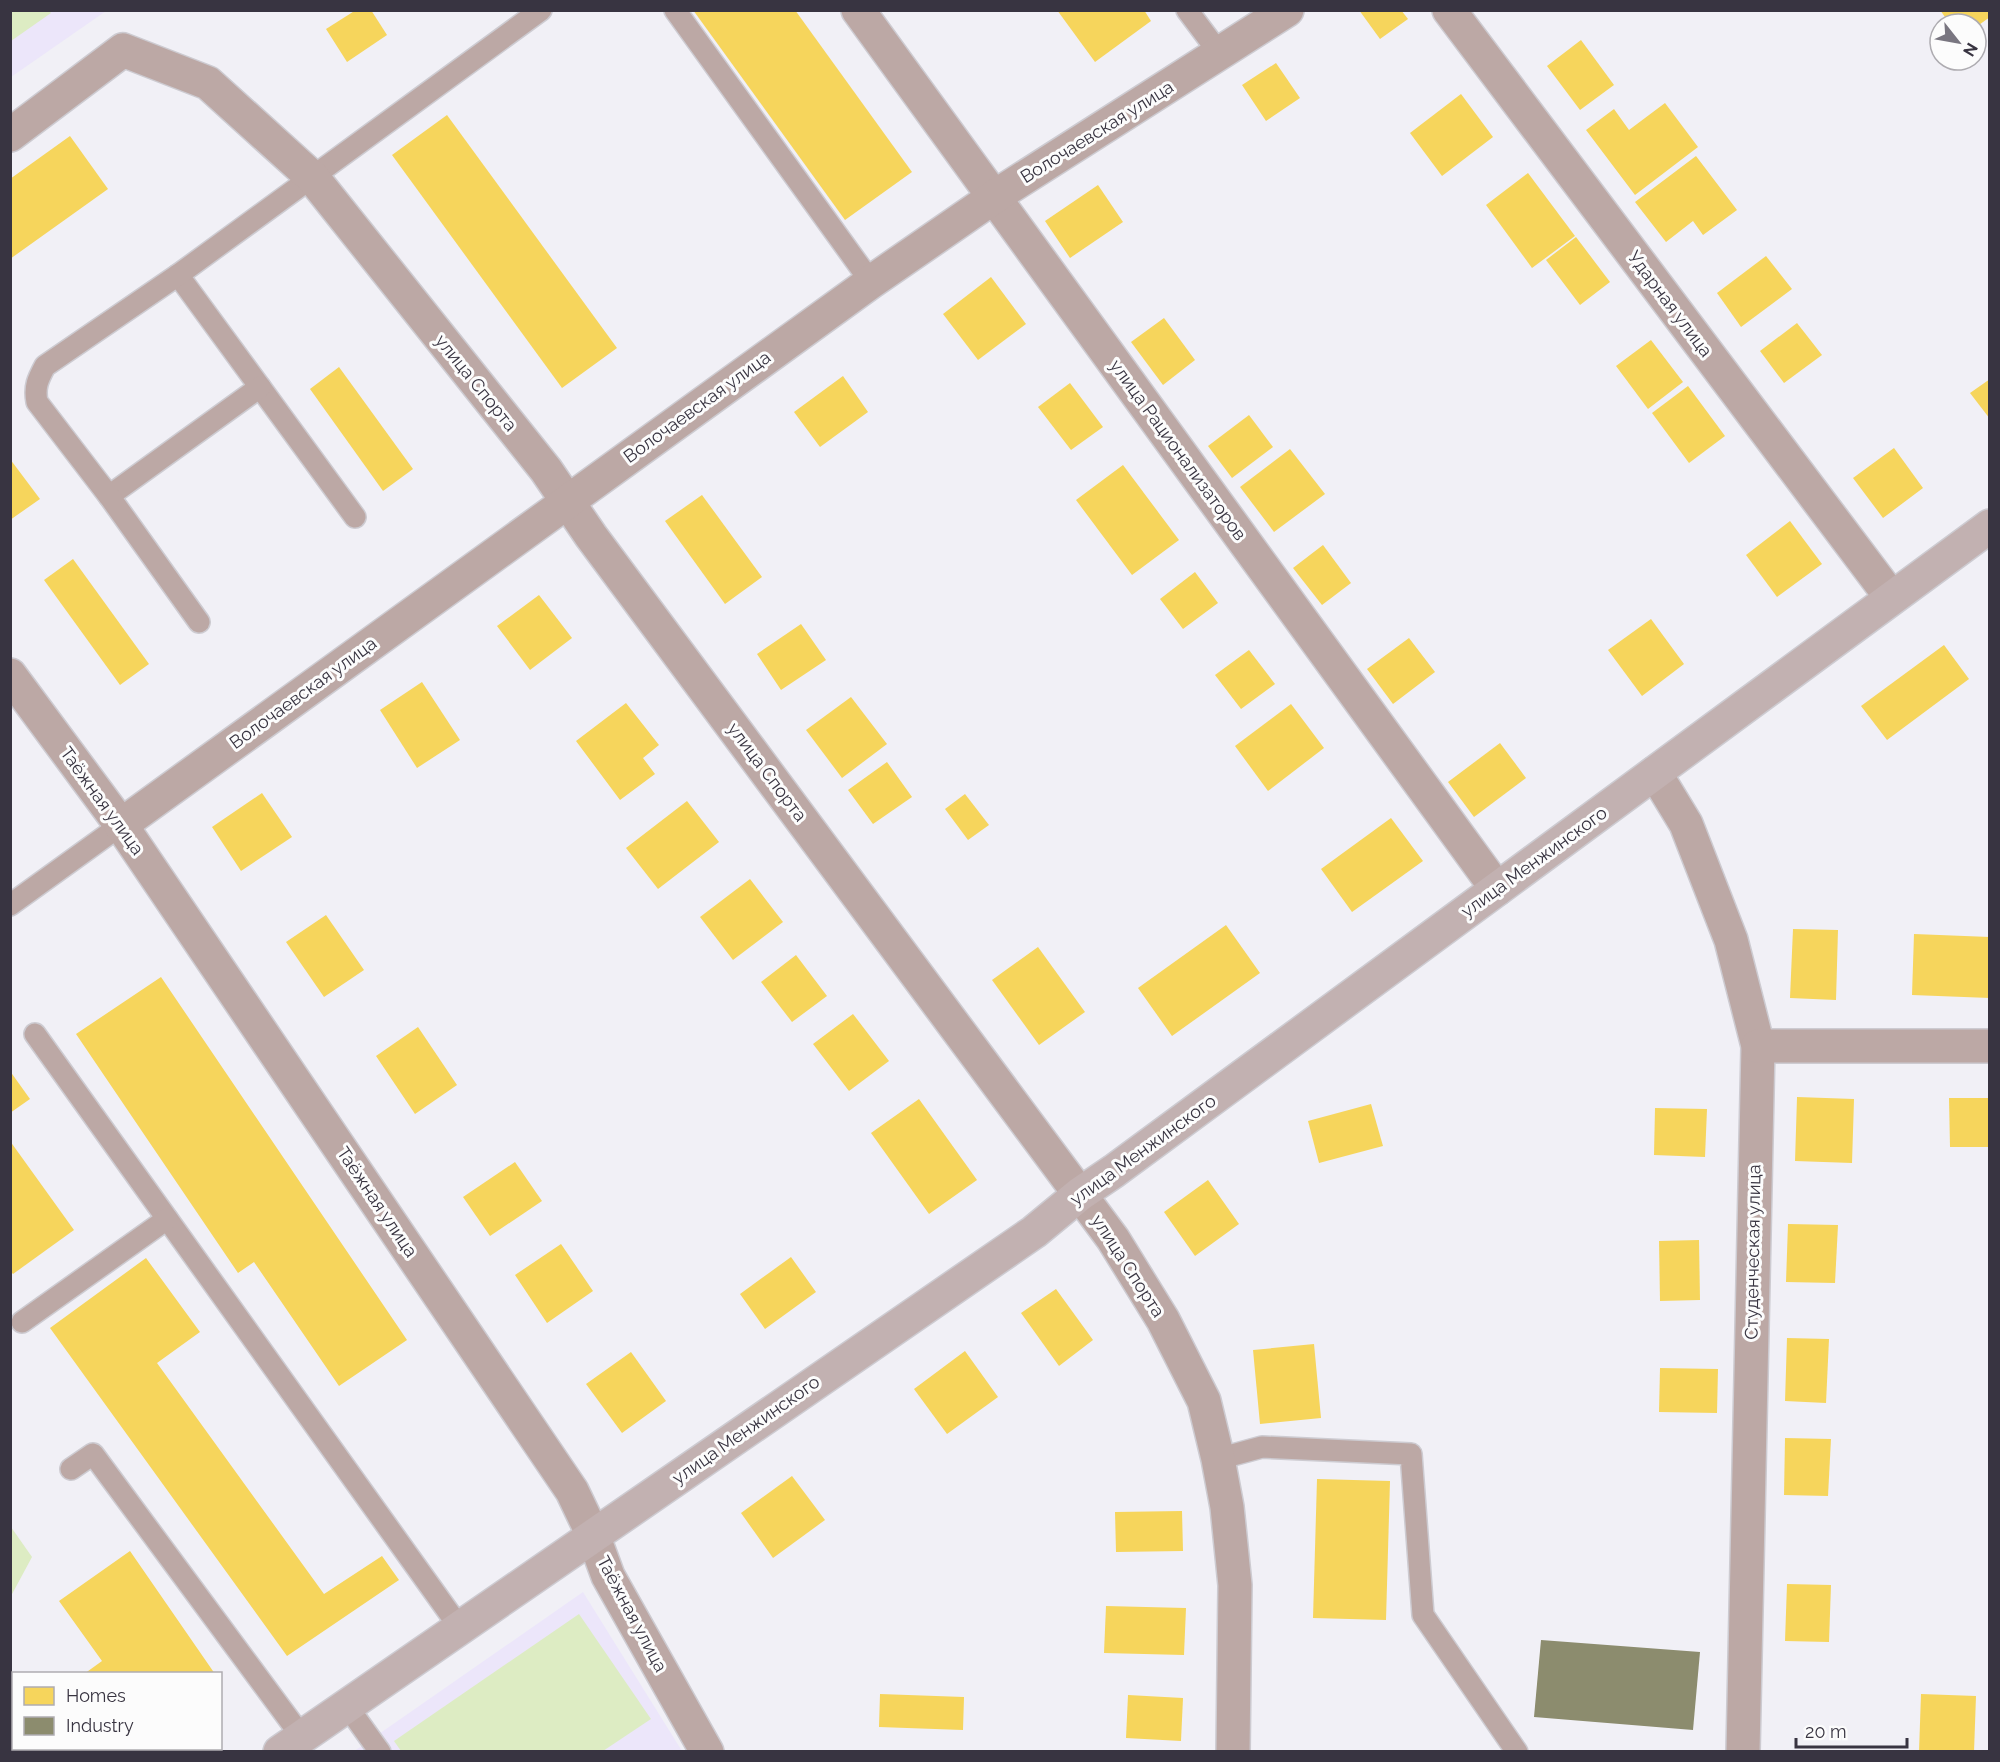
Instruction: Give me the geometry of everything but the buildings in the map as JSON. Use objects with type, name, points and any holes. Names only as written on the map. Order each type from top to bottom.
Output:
[{"type":"street","name":"улица Рационализаторов","points":[[858,10],[1497,889]]},
{"type":"street","name":"Волочаевская улица","points":[[121,825],[871,282],[994,197],[1287,10]]},
{"type":"street","name":"Ударная улица","points":[[1449,10],[1891,597]]},
{"type":"street","name":"улица Спорта","points":[[10,135],[123,50],[208,83],[313,178],[546,470],[591,536],[1113,1239],[1163,1320],[1204,1401],[1227,1507],[1235,1585],[1233,1752]]},
{"type":"street","name":"улица Менжинского","points":[[291,1744],[1034,1232],[1080,1194],[1656,773],[1989,526]]},
{"type":"street","name":"Таёжная улица","points":[[11,678],[121,825],[572,1491],[593,1535],[608,1576],[707,1752]]},
{"type":"street","name":"Студенческая улица","points":[[1656,773],[1686,824],[1731,940],[1758,1046],[1743,1752]]},
{"type":"street","points":[[1758,1046],[1989,1046]]},
{"type":"lane","points":[[199,622],[109,496],[37,402],[36,383],[45,366],[178,275],[541,10]]},
{"type":"lane","points":[[675,10],[871,282]]},
{"type":"lane","points":[[1187,10],[1220,54]]},
{"type":"lane","points":[[178,275],[355,517]]},
{"type":"lane","points":[[109,496],[260,387]]},
{"type":"lane","points":[[10,905],[121,825]]},
{"type":"lane","points":[[35,1034],[460,1628]]},
{"type":"lane","points":[[22,1322],[167,1220]]},
{"type":"lane","points":[[1218,1459],[1262,1447],[1410,1454],[1423,1615],[1517,1752]]},
{"type":"lane","points":[[71,1468],[93,1454],[291,1744]]},
{"type":"lane","points":[[347,1706],[380,1752]]},
{"type":"shaded area","points":[[11,11],[106,11],[11,77]]},
{"type":"shaded area","points":[[583,1592],[682,1751],[353,1752]]},
{"type":"green space","points":[[11,10],[49,11],[51,13],[11,41]]},
{"type":"green space","points":[[11,1527],[32,1557],[11,1596]]},
{"type":"green space","points":[[579,1614],[651,1719],[603,1751],[401,1751],[394,1741]]}]
